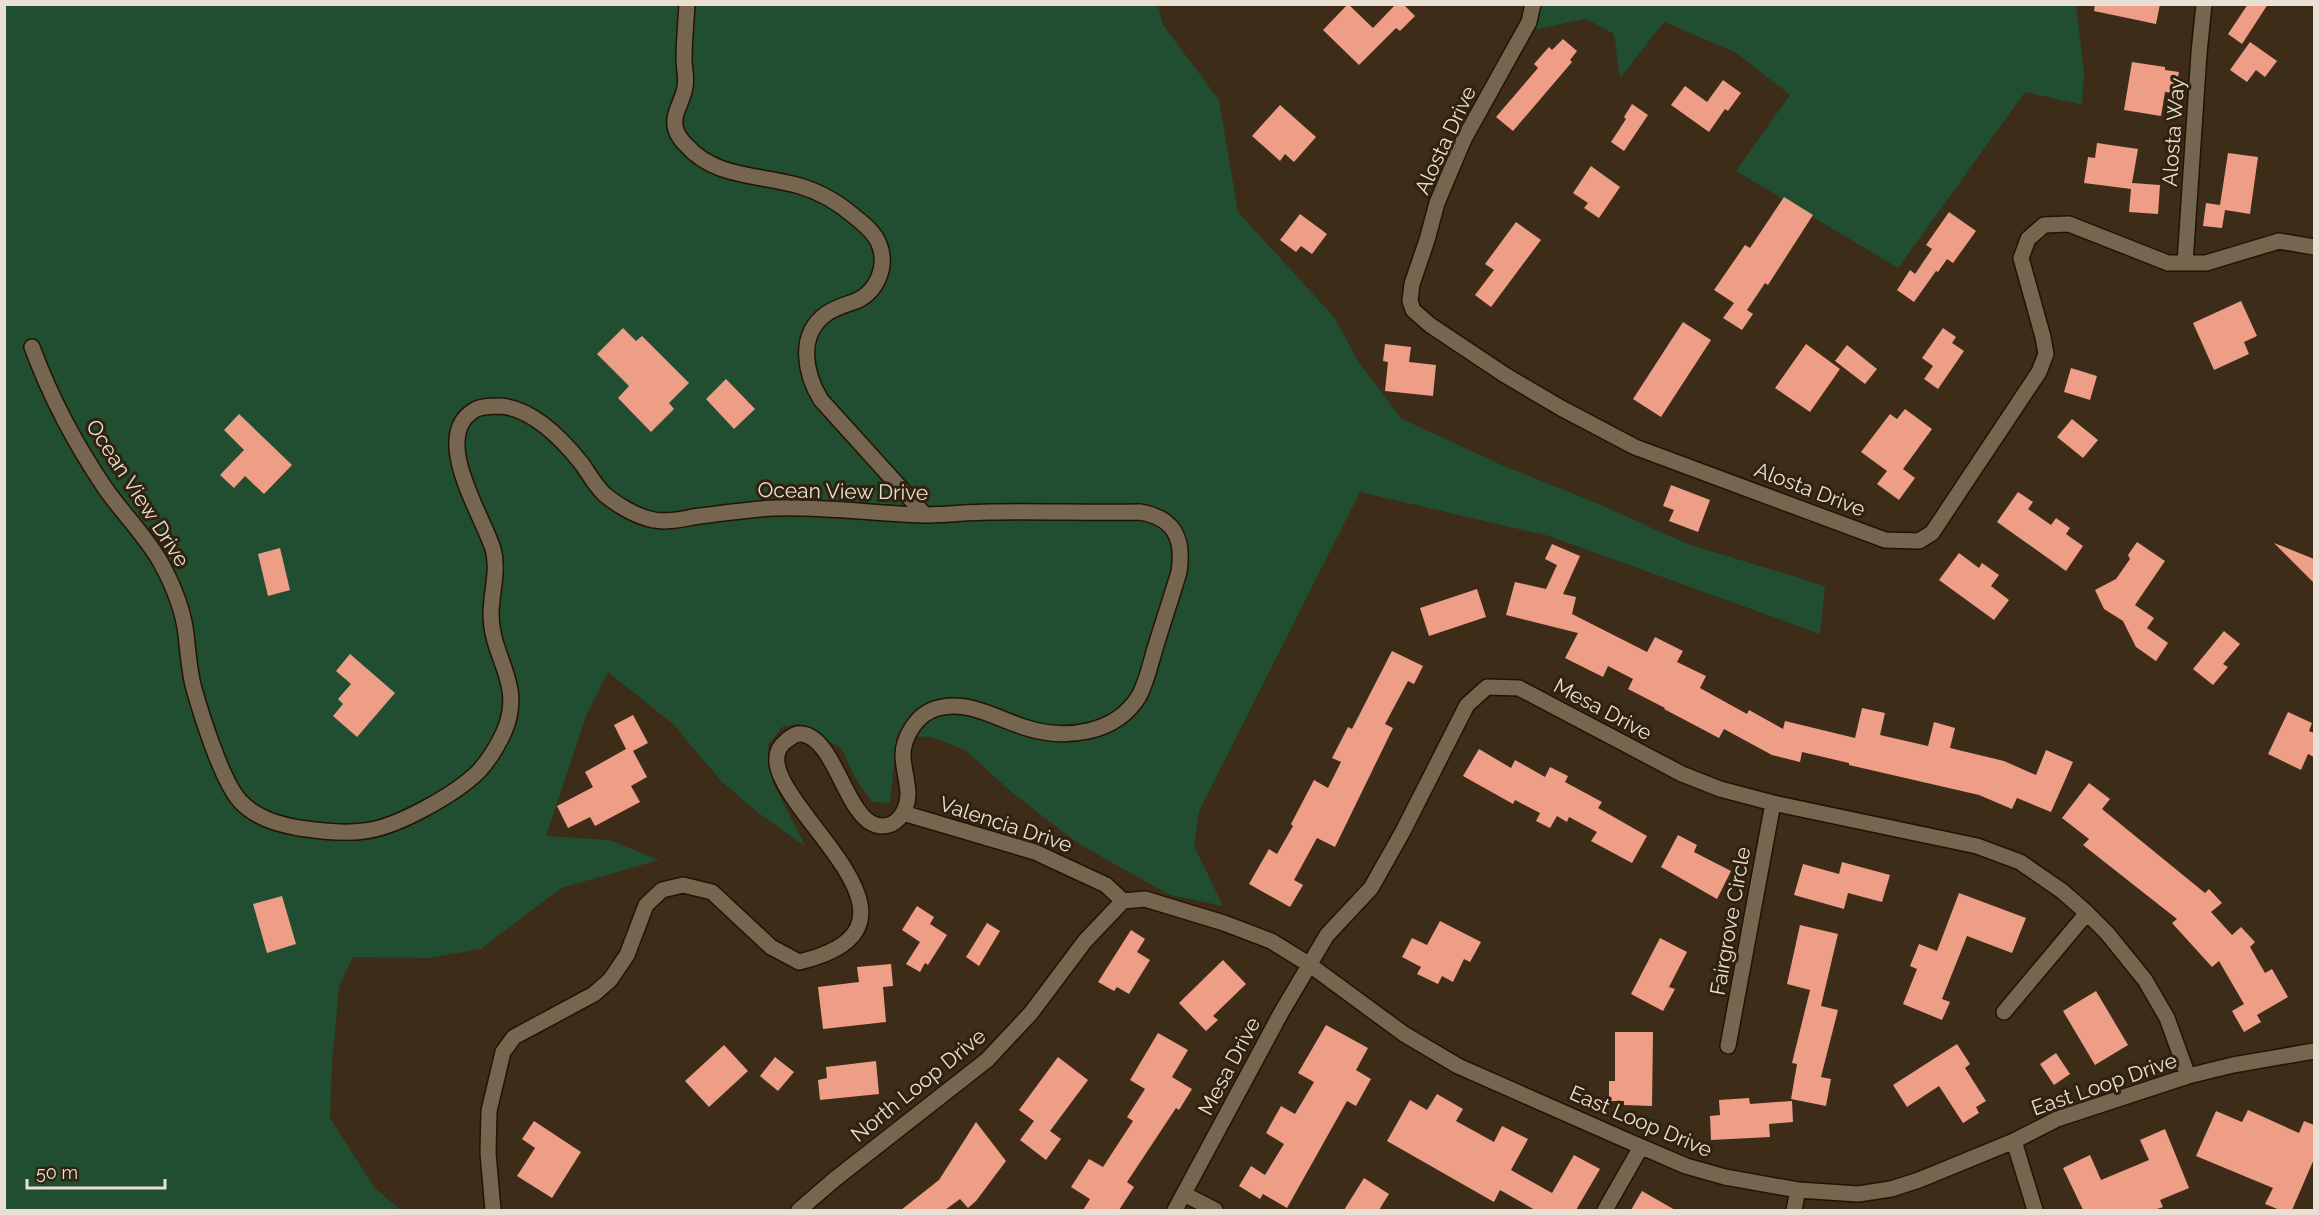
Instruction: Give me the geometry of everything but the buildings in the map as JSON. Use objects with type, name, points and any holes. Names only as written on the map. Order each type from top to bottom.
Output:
[{"type":"street","points":[[687,4],[684,59],[686,86],[677,106],[675,120],[676,131],[681,140],[706,163],[721,170],[798,185],[819,193],[861,221],[879,244],[882,264],[877,283],[857,301],[839,306],[825,314],[818,322],[810,337],[806,366],[811,384],[821,400],[925,515]]},
{"type":"street","name":"Alosta Drive","points":[[1533,4],[1529,22],[1464,139],[1437,203],[1427,240],[1416,268],[1410,301],[1413,310],[1430,325],[1505,375],[1635,447],[1885,540],[1919,542],[1932,533],[2039,372],[2046,354],[2021,258],[2028,239],[2044,225],[2069,224],[2168,263],[2206,263],[2279,241],[2314,247]]},
{"type":"street","name":"Alosta Way","points":[[2185,263],[2204,4]]},
{"type":"street","name":"Ocean View Drive","points":[[32,347],[73,434],[106,490],[150,545],[172,585],[185,628],[195,693],[229,786],[238,800],[250,811],[264,819],[310,830],[351,832],[381,828],[398,821],[452,792],[479,770],[504,732],[511,708],[511,691],[508,675],[493,634],[491,615],[495,561],[492,546],[480,520],[457,454],[459,431],[465,418],[473,410],[491,406],[509,407],[526,414],[566,446],[606,496],[636,514],[654,520],[674,520],[774,508],[811,507],[925,515],[989,512],[1140,512],[1153,514],[1165,521],[1177,536],[1182,555],[1179,572],[1143,688],[1129,709],[1104,727],[1066,734],[1027,728],[972,708],[954,706],[930,711],[914,725],[906,740],[903,757],[908,798],[903,813]]},
{"type":"street","name":"Mesa Drive","points":[[1174,1210],[1281,1013],[1327,935],[1371,888],[1467,705],[1486,687],[1519,688],[1682,774],[1720,789],[1773,803],[1977,846],[2020,862],[2062,891],[2087,913],[2107,933],[2145,980],[2167,1018],[2188,1076]]},
{"type":"street","points":[[493,1210],[488,1153],[489,1111],[503,1052],[514,1037],[594,994],[610,980],[627,955],[646,905],[662,890],[683,885],[712,892],[771,947],[799,962],[821,956],[845,944],[858,928],[861,911],[860,898],[845,869],[801,810],[781,777],[778,750],[782,744],[794,735],[807,735],[817,741],[860,813],[868,822],[886,827],[895,824],[903,813]]},
{"type":"street","name":"Fairgrove Circle","points":[[1728,1046],[1773,803]]},
{"type":"street","name":"Valencia Drive","points":[[903,813],[1035,852],[1106,885],[1123,901]]},
{"type":"street","name":"East Loop Drive","points":[[1123,901],[1145,899],[1224,923],[1271,941],[1310,965],[1404,1034],[1458,1066],[1641,1147],[1686,1166],[1725,1177],[1798,1190],[1858,1194],[1891,1189],[2014,1141],[2057,1119],[2188,1076],[2233,1065],[2314,1051]]},
{"type":"street","name":"North Loop Drive","points":[[799,1210],[987,1060],[1031,1013],[1085,941],[1123,901]]},
{"type":"street","points":[[2004,1011],[2087,913]]},
{"type":"street","points":[[2014,1141],[2035,1210]]},
{"type":"street","points":[[1605,1210],[1641,1147]]},
{"type":"street","points":[[1794,1210],[1798,1190]]},
{"type":"street","points":[[1184,1194],[1215,1210]]},
{"type":"green space","points":[[1540,4],[2076,5],[2084,72],[2082,105],[2025,92],[1898,268],[1736,171],[1790,95],[1735,52],[1664,22],[1620,78],[1614,34],[1586,19],[1532,30]]},
{"type":"green space","points":[[5,5],[1158,5],[1163,25],[1219,100],[1238,212],[1334,317],[1358,361],[1402,419],[1504,466],[1599,504],[1685,543],[1825,586],[1820,634],[1549,536],[1360,492],[1199,811],[1194,846],[1223,906],[1170,895],[1079,844],[1015,795],[965,750],[932,737],[897,736],[890,803],[872,802],[854,776],[842,749],[799,724],[782,727],[768,745],[773,783],[806,847],[757,812],[721,781],[674,725],[608,672],[586,716],[546,836],[609,840],[659,860],[561,888],[481,949],[429,958],[353,957],[339,987],[330,1118],[374,1187],[400,1210],[5,1210]]}]
